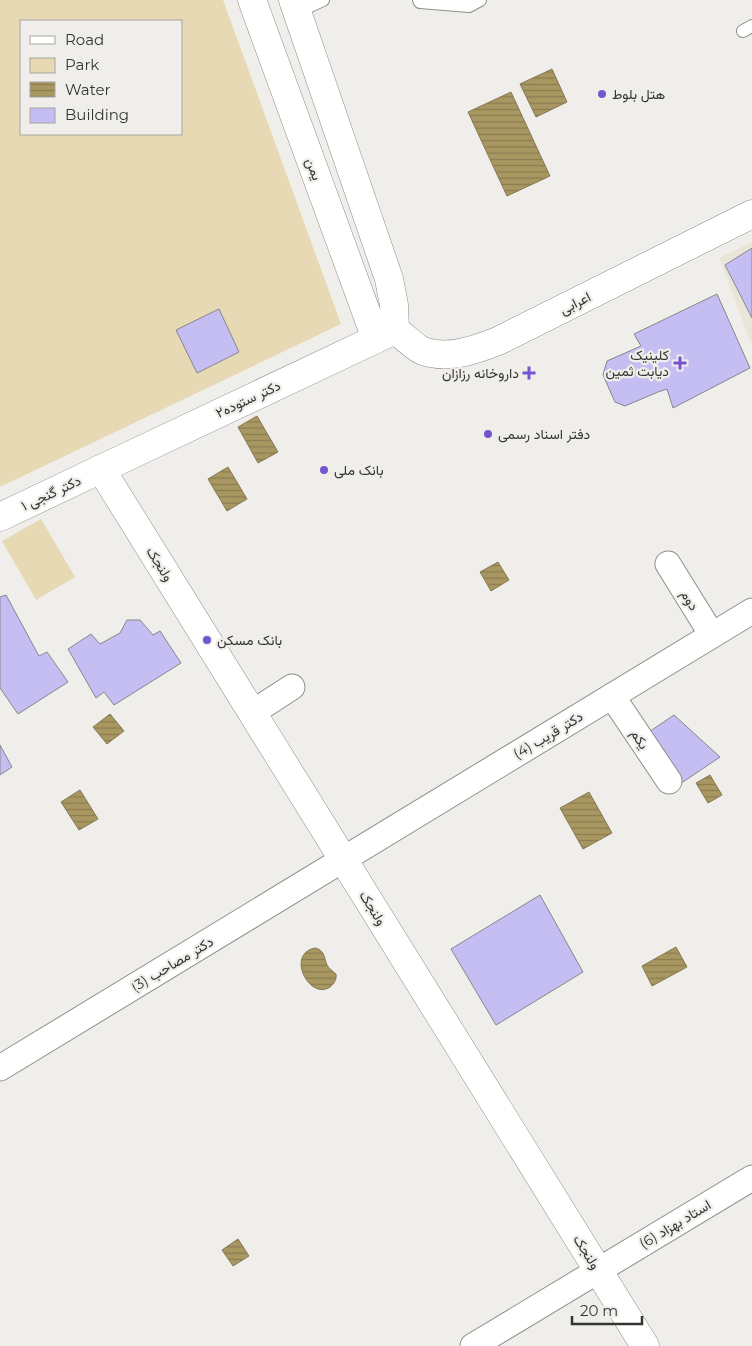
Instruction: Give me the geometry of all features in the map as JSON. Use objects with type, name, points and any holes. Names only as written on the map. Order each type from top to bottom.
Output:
[{"type":"main road","name":"یمن","points":[[252,0],[386,334]]},
{"type":"main road","points":[[262,26],[295,6],[389,279],[394,305],[386,334]]},
{"type":"main road","name":"اعرابی","points":[[386,334],[422,350],[444,354],[470,351],[498,341],[752,214]]},
{"type":"main road","name":"دکتر ستوده۲","points":[[101,470],[386,334]]},
{"type":"main road","name":"دکتر گنجی ۱","points":[[0,517],[101,470]]},
{"type":"main road","name":"ولنجک","points":[[101,470],[645,1346]]},
{"type":"street","name":"دوم","points":[[668,564],[712,635]]},
{"type":"street","name":"دکتر قریب (4)","points":[[343,859],[752,611]]},
{"type":"street","points":[[252,713],[292,687]]},
{"type":"street","name":"یکم","points":[[612,696],[669,781]]},
{"type":"street","name":"دکتر مصاحب (3)","points":[[0,1068],[343,859]]},
{"type":"street","name":"استاد بهزاد (6)","points":[[473,1346],[752,1178]]},
{"type":"lane","points":[[295,6],[323,0]]},
{"type":"lane","points":[[419,0],[420,2],[469,6],[480,0]]},
{"type":"shaded area","points":[[752,242],[752,346],[719,258]]},
{"type":"green space","points":[[0,0],[223,0],[341,324],[0,487]]},
{"type":"green space","points":[[41,519],[75,577],[36,600],[2,541]]},
{"type":"water","points":[[552,69],[567,102],[536,117],[520,84]]},
{"type":"water","points":[[511,92],[550,176],[507,196],[468,112]]},
{"type":"water","points":[[257,416],[278,452],[258,463],[238,427]]},
{"type":"water","points":[[228,467],[247,499],[227,511],[208,479]]},
{"type":"water","points":[[498,562],[509,580],[491,591],[480,572]]},
{"type":"water","points":[[110,714],[124,731],[107,744],[93,727]]},
{"type":"water","points":[[710,775],[722,795],[708,803],[696,783]]},
{"type":"water","points":[[80,790],[98,819],[79,830],[61,802]]},
{"type":"water","points":[[589,792],[612,833],[583,849],[560,808]]},
{"type":"water","points":[[676,947],[687,967],[652,986],[642,966]]},
{"type":"water","points":[[315,948],[322,952],[328,966],[336,974],[336,980],[333,984],[322,990],[315,988],[309,982],[301,967],[302,959],[306,952]]},
{"type":"water","points":[[238,1239],[249,1256],[233,1266],[222,1250]]},
{"type":"building","points":[[752,248],[752,318],[725,265]]},
{"type":"building","points":[[717,294],[750,368],[673,408],[667,389],[625,406],[615,402],[603,375],[607,361],[641,346],[634,334]]},
{"type":"building","points":[[219,309],[239,352],[197,373],[176,330]]},
{"type":"building","points":[[6,595],[39,656],[47,652],[68,682],[18,714],[0,688],[0,597]]},
{"type":"building","points":[[127,620],[140,620],[153,635],[160,631],[181,663],[114,705],[104,692],[96,698],[68,649],[91,634],[100,644],[120,633]]},
{"type":"building","points":[[674,715],[720,757],[677,786],[643,736]]},
{"type":"building","points":[[0,745],[12,767],[0,775]]},
{"type":"building","points":[[540,895],[583,972],[496,1025],[451,949]]},
{"type":"place","name":"هتل بلوط","points":[[602,94]]},
{"type":"place","name":"کلینیک دیابت ثمین","points":[[680,363]]},
{"type":"place","name":"داروخانه رزازان","points":[[529,373]]},
{"type":"place","name":"دفتر اسناد رسمی","points":[[488,434]]},
{"type":"place","name":"بانک ملی","points":[[324,470]]},
{"type":"place","name":"بانک مسکن","points":[[207,640]]}]
